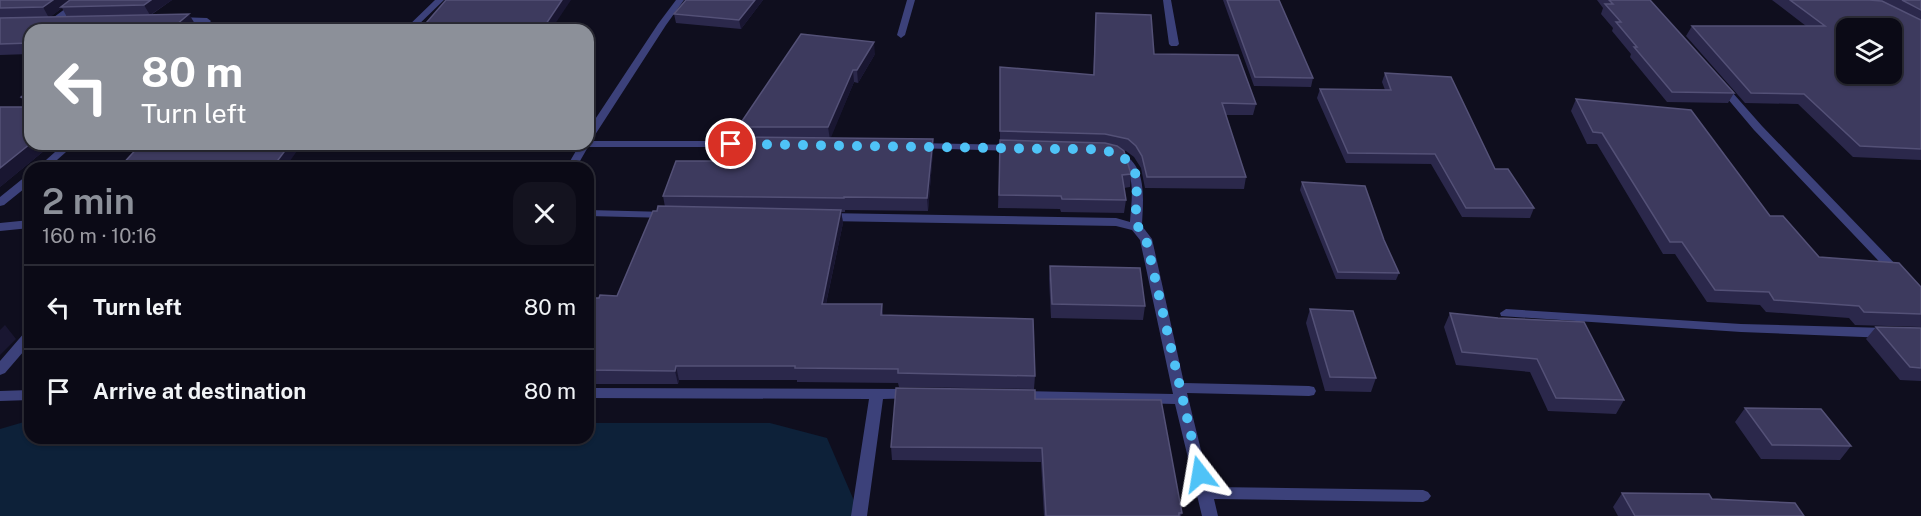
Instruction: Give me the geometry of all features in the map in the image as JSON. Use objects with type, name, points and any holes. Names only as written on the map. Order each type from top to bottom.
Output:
[{"type":"street","points":[[52,22],[82,0]]},
{"type":"street","points":[[414,24],[440,0]]},
{"type":"street","points":[[594,129],[680,0]]},
{"type":"street","points":[[901,35],[911,0]]},
{"type":"street","points":[[1167,0],[1174,44]]},
{"type":"street","points":[[173,20],[207,21],[204,24]]},
{"type":"street","points":[[42,22],[75,21]]},
{"type":"street","points":[[1714,77],[1758,128],[1905,281]]},
{"type":"street","points":[[594,144],[755,144]]},
{"type":"street","points":[[907,146],[1023,148]]},
{"type":"street","points":[[49,162],[63,150]]},
{"type":"street","points":[[1104,151],[1122,155],[1131,165],[1136,178],[1136,227]]},
{"type":"street","points":[[0,203],[24,183]]},
{"type":"street","points":[[594,213],[684,215]]},
{"type":"street","points":[[816,217],[1116,222],[1136,227],[1146,239],[1210,516]]},
{"type":"street","points":[[0,227],[24,225]]},
{"type":"street","points":[[1506,313],[1741,328],[1899,333]]},
{"type":"street","points":[[0,370],[24,342]]},
{"type":"street","points":[[1005,396],[1309,391]]},
{"type":"street","points":[[594,393],[924,394]]},
{"type":"street","points":[[859,516],[877,394]]},
{"type":"street","points":[[0,396],[24,395]]},
{"type":"street","points":[[1205,493],[1423,496]]},
{"type":"water","points":[[24,422],[24,444],[594,444],[594,423],[770,423],[827,438],[855,503],[853,516],[0,516],[0,429]]},
{"type":"building","points":[[0,0],[53,0],[43,7],[0,8]]},
{"type":"building","points":[[70,0],[151,0],[144,5],[61,7]]},
{"type":"building","points":[[446,0],[562,0],[546,24],[425,24]]},
{"type":"building","points":[[686,0],[755,0],[739,20],[674,14]]},
{"type":"building","points":[[1227,0],[1279,0],[1313,78],[1255,77]]},
{"type":"building","points":[[1609,0],[1650,0],[1734,93],[1672,92],[1616,22],[1621,22],[1605,4],[1613,4]]},
{"type":"building","points":[[1790,0],[1882,1],[1921,20],[1921,149],[1860,146],[1804,94],[1751,93],[1692,26],[1825,26]]},
{"type":"building","points":[[1902,0],[1921,0],[1921,10]]},
{"type":"building","points":[[1096,13],[1151,15],[1154,54],[1238,55],[1256,104],[1222,103],[1246,177],[1147,177],[1142,156],[1128,139],[1105,134],[1000,131],[1000,67],[1094,75]]},
{"type":"building","points":[[189,14],[177,24],[24,24],[24,43],[0,44],[0,18]]},
{"type":"building","points":[[801,34],[874,42],[857,70],[853,70],[828,127],[738,127]]},
{"type":"building","points":[[1385,73],[1451,77],[1495,169],[1508,169],[1534,208],[1466,208],[1435,154],[1348,153],[1320,89],[1391,90]]},
{"type":"building","points":[[1576,99],[1691,110],[1770,216],[1783,216],[1819,257],[1899,263],[1921,287],[1921,314],[1864,312],[1859,306],[1774,300],[1769,292],[1715,290],[1682,242],[1670,242],[1602,133],[1593,132]]},
{"type":"building","points":[[0,107],[24,107],[24,149],[0,168]]},
{"type":"building","points":[[731,137],[933,139],[927,198],[663,196],[676,161],[715,161]]},
{"type":"building","points":[[1000,140],[1105,143],[1117,146],[1124,151],[1131,174],[1122,175],[1126,200],[999,195]]},
{"type":"building","points":[[136,150],[286,150],[276,162],[124,162]]},
{"type":"building","points":[[1302,182],[1365,186],[1384,240],[1399,273],[1338,272]]},
{"type":"building","points":[[658,206],[841,210],[822,304],[882,304],[881,315],[1033,319],[1035,376],[898,373],[898,369],[795,368],[795,366],[676,366],[675,371],[594,370],[594,298],[599,298],[600,295],[617,296],[653,211],[657,211]]},
{"type":"building","points":[[1050,266],[1140,268],[1145,306],[1052,304]]},
{"type":"building","points":[[1310,309],[1353,311],[1376,378],[1330,377]]},
{"type":"building","points":[[1450,313],[1584,322],[1624,400],[1556,398],[1537,359],[1462,352]]},
{"type":"building","points":[[1876,327],[1921,328],[1921,368],[1910,367]]},
{"type":"building","points":[[896,388],[1035,390],[1035,399],[1161,400],[1182,513],[1179,513],[1179,516],[1046,516],[1042,448],[891,447]]},
{"type":"building","points":[[1745,408],[1821,409],[1851,446],[1772,445]]},
{"type":"building","points":[[1622,493],[1709,494],[1712,499],[1795,503],[1804,516],[1635,516]]},
{"type":"route","points":[[731,144],[1058,149],[1104,151],[1122,155],[1131,165],[1136,178],[1136,227],[1146,239],[1200,474]]}]
